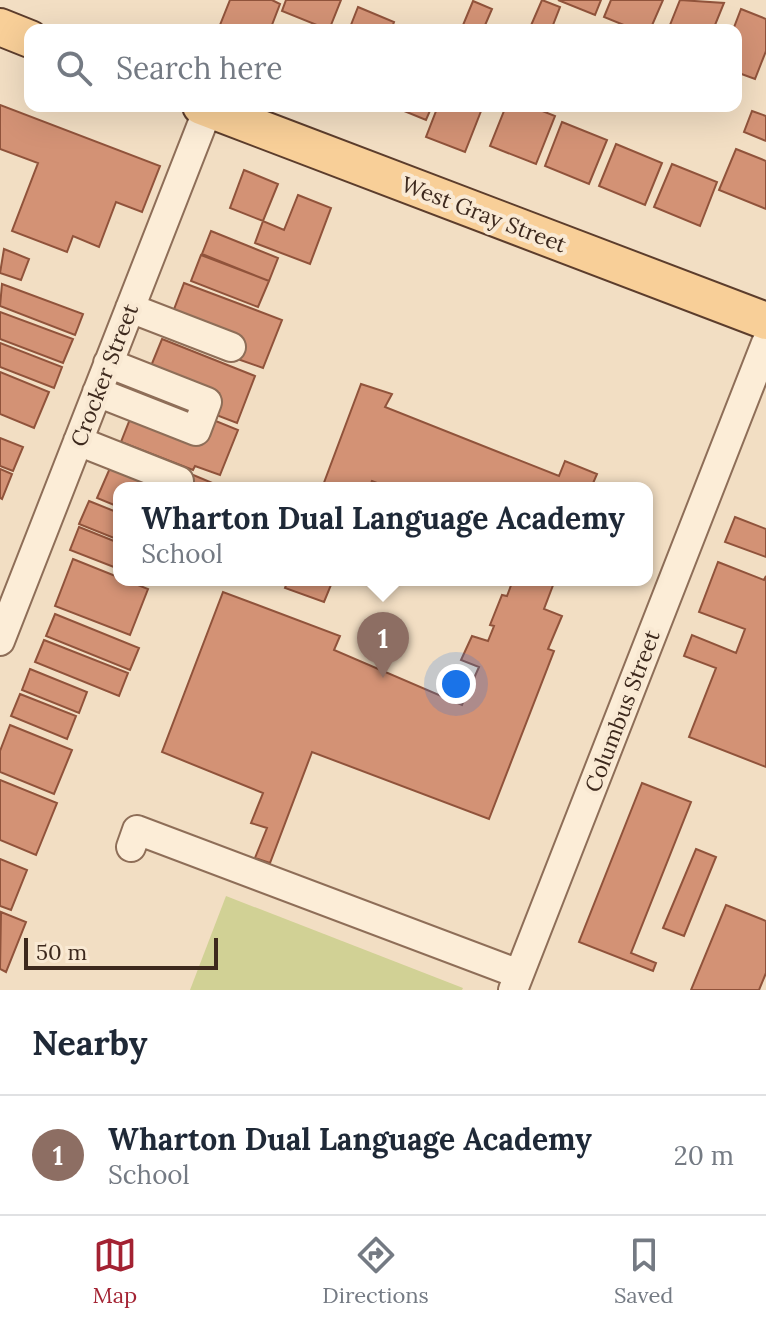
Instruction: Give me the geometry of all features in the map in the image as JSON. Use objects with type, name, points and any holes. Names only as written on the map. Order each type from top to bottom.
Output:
[{"type":"main road","points":[[0,27],[24,37]]},
{"type":"main road","name":"West Gray Street","points":[[218,112],[766,321]]},
{"type":"street","name":"Crocker Street","points":[[0,641],[203,112]]},
{"type":"street","points":[[130,308],[231,347]]},
{"type":"street","name":"Columbus Street","points":[[516,982],[766,343]]},
{"type":"street","points":[[97,392],[196,431],[207,402],[108,363]]},
{"type":"street","points":[[78,441],[179,481]]},
{"type":"street","points":[[131,847],[137,830],[516,982]]},
{"type":"green space","points":[[226,896],[463,988],[190,990]]},
{"type":"building","points":[[230,0],[272,0],[280,4],[272,24],[220,24]]},
{"type":"building","points":[[286,0],[341,0],[331,24],[314,24],[282,11]]},
{"type":"building","points":[[542,0],[560,7],[553,24],[532,24]]},
{"type":"building","points":[[558,0],[601,0],[595,15]]},
{"type":"building","points":[[611,0],[663,0],[653,24],[621,24],[604,17]]},
{"type":"building","points":[[680,0],[724,3],[715,24],[670,24]]},
{"type":"building","points":[[473,1],[492,9],[486,24],[463,24]]},
{"type":"building","points":[[358,7],[394,22],[393,24],[351,24]]},
{"type":"building","points":[[741,9],[766,19],[766,51],[755,79],[742,74],[742,24],[735,24]]},
{"type":"building","points":[[0,105],[160,166],[142,212],[116,202],[99,247],[73,236],[67,252],[12,231],[38,163],[0,149]]},
{"type":"building","points":[[752,111],[766,116],[766,141],[744,132]]},
{"type":"building","points":[[407,112],[429,112],[426,120]]},
{"type":"building","points":[[436,112],[481,112],[465,152],[426,137]]},
{"type":"building","points":[[504,112],[545,112],[555,116],[536,164],[490,146]]},
{"type":"building","points":[[562,122],[607,140],[589,184],[545,166]]},
{"type":"building","points":[[616,144],[662,163],[645,205],[599,186]]},
{"type":"building","points":[[736,149],[766,161],[766,209],[719,190]]},
{"type":"building","points":[[672,164],[717,182],[700,226],[654,207]]},
{"type":"building","points":[[244,170],[278,184],[263,221],[230,208]]},
{"type":"building","points":[[298,195],[331,208],[310,264],[255,243],[263,221],[284,230]]},
{"type":"building","points":[[211,231],[278,258],[269,281],[202,254]]},
{"type":"building","points":[[4,249],[29,259],[21,280],[0,273]]},
{"type":"building","points":[[201,255],[269,281],[258,307],[191,281]]},
{"type":"building","points":[[184,283],[282,320],[263,368],[232,357],[173,312]]},
{"type":"building","points":[[2,284],[83,314],[75,335],[0,306]]},
{"type":"building","points":[[0,312],[73,339],[63,363],[0,339]]},
{"type":"building","points":[[162,339],[255,376],[237,423],[211,413],[219,393],[151,366]]},
{"type":"building","points":[[0,343],[62,367],[54,388],[0,367]]},
{"type":"building","points":[[0,372],[49,392],[34,428],[0,414]]},
{"type":"building","points":[[361,384],[392,394],[385,407],[559,476],[565,461],[597,474],[594,482],[324,482]]},
{"type":"building","points":[[132,414],[206,417],[238,430],[220,475],[195,466],[193,470],[121,442]]},
{"type":"building","points":[[0,438],[23,447],[13,471],[0,466]]},
{"type":"building","points":[[110,468],[146,482],[113,482],[113,505],[97,498]]},
{"type":"building","points":[[0,469],[12,474],[2,499],[0,498]]},
{"type":"building","points":[[186,472],[210,482],[182,482]]},
{"type":"building","points":[[89,501],[113,511],[113,538],[79,524]]},
{"type":"building","points":[[735,517],[766,529],[766,557],[725,542]]},
{"type":"building","points":[[79,527],[113,541],[113,567],[70,550]]},
{"type":"building","points":[[73,559],[113,575],[113,586],[148,589],[130,635],[55,606]]},
{"type":"building","points":[[718,562],[764,580],[766,576],[766,767],[689,737],[716,668],[684,656],[692,635],[736,653],[745,629],[699,612]]},
{"type":"building","points":[[286,586],[331,586],[324,602]]},
{"type":"building","points":[[511,586],[553,586],[544,609],[562,616],[548,649],[554,651],[489,819],[312,752],[270,863],[255,858],[267,828],[251,823],[263,793],[162,752],[223,592],[340,636],[334,650],[462,705],[479,667],[461,660],[472,636],[488,641],[494,626],[490,625],[502,595],[507,596]]},
{"type":"building","points":[[55,614],[139,648],[130,670],[46,636]]},
{"type":"building","points":[[44,640],[128,673],[119,696],[35,662]]},
{"type":"building","points":[[30,669],[87,692],[79,713],[22,690]]},
{"type":"building","points":[[20,694],[76,716],[67,739],[11,716]]},
{"type":"building","points":[[10,725],[72,750],[54,794],[0,772],[0,751]]},
{"type":"building","points":[[0,780],[57,803],[36,855],[0,840]]},
{"type":"building","points":[[642,783],[691,802],[631,953],[656,963],[653,971],[579,942]]},
{"type":"building","points":[[696,849],[716,857],[684,936],[663,928]]},
{"type":"building","points":[[0,859],[27,870],[11,910],[0,906]]},
{"type":"building","points":[[726,905],[766,921],[766,973],[759,990],[691,990]]},
{"type":"building","points":[[1,912],[26,922],[6,972],[0,969]]},
{"type":"place","name":"Wharton Dual Language Academy","points":[[383,678]]}]
